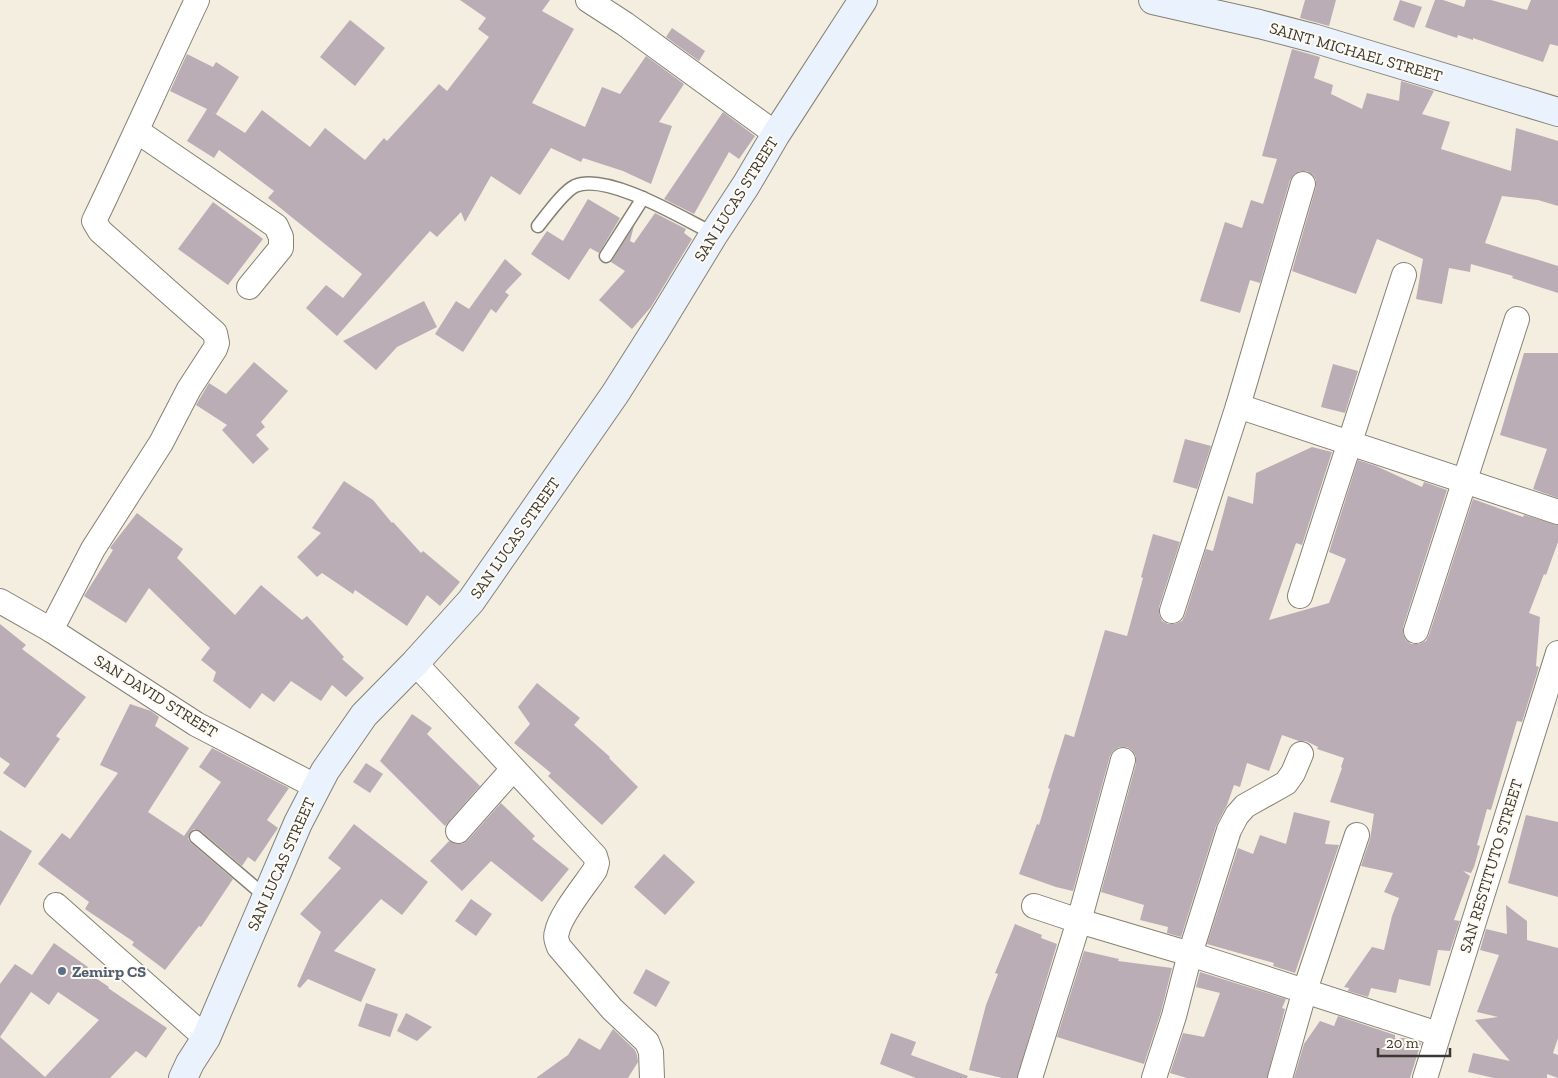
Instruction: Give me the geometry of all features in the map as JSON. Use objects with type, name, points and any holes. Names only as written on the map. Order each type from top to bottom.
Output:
[{"type":"street","points":[[51,630],[92,549],[160,443],[189,389],[217,343],[215,333],[100,231],[94,221],[138,131],[153,93],[197,0]]},
{"type":"street","points":[[588,0],[625,24],[776,134]]},
{"type":"street","name":"SAN LUCAS STREET","points":[[183,1078],[206,1038],[315,786],[364,715],[415,663],[471,601],[615,394],[776,134],[863,0]]},
{"type":"street","name":"SAINT MICHAEL STREET","points":[[1153,0],[1313,38],[1558,112]]},
{"type":"street","points":[[138,131],[276,226],[281,237],[281,248],[249,287]]},
{"type":"street","points":[[1172,611],[1238,406],[1303,184]]},
{"type":"street","points":[[1300,596],[1404,275]]},
{"type":"street","points":[[1416,631],[1517,319]]},
{"type":"street","points":[[1238,406],[1558,512]]},
{"type":"street","name":"SAN DAVID STREET","points":[[0,601],[51,630],[196,724],[315,786]]},
{"type":"street","name":"SAN RESTITUTO STREET","points":[[1425,1078],[1553,687],[1558,653]]},
{"type":"street","points":[[415,663],[596,859],[595,870],[559,925],[556,941],[558,947],[612,1009],[647,1042],[651,1052],[652,1078]]},
{"type":"street","points":[[1154,1078],[1229,830],[1236,815],[1246,806],[1286,783],[1293,773],[1301,754]]},
{"type":"street","points":[[1030,1078],[1078,921],[1123,760]]},
{"type":"street","points":[[458,831],[513,769]]},
{"type":"street","points":[[1280,1078],[1305,990],[1357,835]]},
{"type":"street","points":[[56,905],[206,1038]]},
{"type":"street","points":[[1034,906],[1305,990],[1438,1034]]},
{"type":"lane","points":[[538,226],[559,200],[574,186],[589,184],[620,189],[643,198],[714,234]]},
{"type":"lane","points":[[606,256],[643,198]]},
{"type":"lane","points":[[196,837],[266,897]]},
{"type":"building","points":[[460,0],[550,0],[542,11],[574,29],[532,103],[585,127],[602,87],[620,94],[646,56],[684,84],[659,122],[672,126],[651,184],[623,171],[583,158],[581,162],[551,148],[520,195],[491,176],[465,222],[461,212],[437,237],[430,231],[337,336],[306,308],[326,285],[343,298],[362,274],[268,198],[274,191],[219,150],[214,158],[187,141],[207,109],[170,91],[187,54],[213,67],[216,62],[239,77],[216,114],[211,111],[245,133],[262,110],[310,147],[325,128],[365,160],[384,138],[387,141],[439,84],[447,91],[489,37],[478,29],[486,18]]},
{"type":"building","points":[[1305,0],[1336,0],[1329,26],[1300,18]]},
{"type":"building","points":[[1400,0],[1422,7],[1414,28],[1393,20]]},
{"type":"building","points":[[1435,0],[1443,0],[1464,7],[1466,0],[1491,0],[1527,10],[1531,0],[1558,0],[1558,46],[1550,44],[1543,62],[1473,38],[1473,40],[1458,35],[1457,38],[1425,27]]},
{"type":"building","points":[[350,20],[385,48],[355,86],[320,57]]},
{"type":"building","points":[[672,28],[705,51],[699,61],[666,37]]},
{"type":"building","points":[[1292,49],[1320,57],[1314,78],[1333,85],[1331,94],[1362,109],[1367,93],[1399,101],[1401,81],[1434,91],[1422,114],[1450,122],[1441,149],[1511,171],[1516,128],[1558,141],[1558,206],[1538,200],[1502,196],[1485,243],[1558,266],[1558,293],[1512,278],[1513,276],[1471,264],[1470,272],[1449,268],[1442,304],[1416,299],[1423,259],[1377,239],[1356,294],[1292,271],[1316,187],[1316,180],[1313,175],[1307,171],[1300,171],[1294,174],[1290,180],[1260,283],[1250,280],[1240,313],[1200,301],[1225,222],[1242,228],[1251,200],[1263,204],[1277,159],[1262,156]]},
{"type":"building","points":[[723,112],[755,136],[739,159],[729,152],[694,214],[664,199]]},
{"type":"building","points":[[588,199],[620,218],[599,253],[590,248],[569,280],[531,254],[547,231],[563,241]]},
{"type":"building","points":[[213,202],[263,239],[228,285],[178,249]]},
{"type":"building","points":[[655,213],[686,229],[684,233],[692,239],[651,307],[632,329],[599,300],[625,271],[611,262],[634,226],[630,241],[634,243]]},
{"type":"building","points":[[505,259],[522,274],[505,292],[509,295],[496,313],[491,309],[463,352],[435,334],[456,301],[469,309]]},
{"type":"building","points":[[424,301],[437,327],[397,347],[376,370],[343,341]]},
{"type":"building","points":[[1524,353],[1558,353],[1558,498],[1533,489],[1547,449],[1500,435]]},
{"type":"building","points":[[254,362],[288,391],[261,422],[265,427],[256,435],[269,449],[253,464],[222,430],[227,425],[196,405],[209,383],[226,394]]},
{"type":"building","points":[[1333,364],[1358,371],[1345,413],[1321,407]]},
{"type":"building","points":[[1185,439],[1211,446],[1197,489],[1173,482]]},
{"type":"building","points":[[1312,447],[1332,452],[1302,545],[1296,543],[1269,620],[1329,603],[1346,559],[1329,552],[1358,460],[1422,487],[1424,482],[1447,490],[1403,627],[1403,634],[1411,644],[1419,644],[1426,641],[1429,635],[1473,499],[1523,517],[1524,515],[1558,525],[1558,542],[1529,613],[1540,617],[1536,666],[1539,667],[1522,722],[1517,721],[1491,810],[1487,809],[1477,845],[1480,846],[1474,867],[1471,873],[1463,871],[1470,876],[1454,920],[1460,921],[1450,951],[1438,950],[1430,986],[1399,979],[1396,993],[1371,988],[1368,997],[1348,991],[1349,988],[1344,987],[1372,947],[1384,950],[1392,916],[1399,898],[1384,892],[1393,873],[1361,866],[1370,839],[1374,814],[1330,802],[1344,758],[1317,749],[1318,747],[1306,741],[1299,741],[1282,735],[1269,771],[1247,763],[1240,787],[1234,785],[1227,805],[1216,826],[1181,937],[1167,933],[1168,927],[1140,920],[1144,905],[1101,892],[1136,764],[1136,756],[1127,747],[1119,747],[1110,756],[1073,891],[1019,874],[1037,824],[1039,825],[1050,789],[1048,788],[1065,734],[1074,737],[1105,630],[1127,636],[1153,534],[1180,542],[1159,607],[1162,621],[1168,624],[1175,624],[1182,621],[1185,615],[1206,549],[1213,551],[1228,496],[1253,504],[1256,473]]},
{"type":"building","points":[[344,481],[373,500],[421,553],[423,551],[460,582],[440,606],[427,595],[407,626],[355,590],[353,594],[322,573],[317,577],[297,557],[321,533],[312,528]]},
{"type":"building","points":[[137,513],[183,549],[177,558],[235,615],[261,585],[302,620],[307,616],[344,657],[342,659],[364,678],[346,697],[332,685],[321,701],[291,681],[274,702],[262,693],[250,709],[213,681],[216,672],[201,660],[210,648],[149,588],[126,623],[84,596],[113,550],[110,548]]},
{"type":"building","points":[[0,624],[26,645],[22,649],[86,697],[56,736],[60,739],[25,788],[3,773],[10,764],[0,757]]},
{"type":"building","points":[[537,683],[580,718],[574,725],[610,757],[638,787],[602,825],[548,776],[551,773],[514,743],[530,724],[518,707]]},
{"type":"building","points":[[130,704],[151,711],[159,717],[155,726],[189,748],[148,812],[184,836],[221,782],[199,767],[212,748],[289,788],[267,820],[278,828],[255,862],[248,857],[242,866],[201,831],[194,829],[190,832],[188,839],[191,843],[233,879],[201,927],[199,926],[165,970],[132,945],[134,942],[85,909],[89,902],[38,864],[62,833],[70,839],[118,773],[100,765]]},
{"type":"building","points":[[412,714],[432,728],[427,734],[480,786],[445,826],[380,761]]},
{"type":"building","points":[[366,763],[383,774],[370,793],[353,782]]},
{"type":"building","points":[[501,803],[535,836],[532,839],[569,869],[542,902],[491,861],[462,891],[430,861],[449,841],[462,844],[468,840]]},
{"type":"building","points":[[1294,812],[1330,821],[1325,844],[1339,845],[1295,973],[1273,966],[1274,963],[1207,944],[1238,848],[1253,854],[1260,835],[1286,844]]},
{"type":"building","points":[[1526,815],[1558,822],[1558,897],[1508,883]]},
{"type":"building","points":[[354,824],[428,882],[402,915],[381,899],[334,951],[376,969],[361,1002],[308,979],[300,988],[297,986],[321,932],[300,914],[341,868],[328,858]]},
{"type":"building","points":[[0,830],[32,851],[0,906]]},
{"type":"building","points":[[664,854],[695,882],[665,915],[634,887]]},
{"type":"building","points":[[471,899],[492,914],[476,936],[455,921]]},
{"type":"building","points":[[1506,905],[1527,921],[1527,940],[1558,948],[1558,1038],[1553,1053],[1558,1055],[1558,1078],[1547,1074],[1547,1078],[1494,1078],[1468,1072],[1473,1053],[1510,1061],[1475,1020],[1498,1017],[1477,1012],[1499,955],[1480,950],[1486,929],[1507,934]]},
{"type":"building","points":[[1015,924],[1042,935],[1041,938],[1057,944],[1017,1078],[1002,1078],[969,1070],[986,1005],[998,974],[995,973]]},
{"type":"building","points":[[54,943],[88,967],[85,971],[167,1028],[146,1058],[136,1051],[110,1078],[0,1078],[0,984],[15,964],[32,975]],"holes":[[[31,992],[49,1005],[58,992],[99,1020],[45,1077],[0,1037]]]},
{"type":"building","points":[[1084,951],[1119,959],[1118,961],[1172,968],[1161,1012],[1144,1064],[1057,1037]]},
{"type":"building","points":[[646,969],[670,982],[656,1007],[633,993]]},
{"type":"building","points":[[1200,972],[1286,999],[1282,1008],[1285,1009],[1267,1078],[1187,1078],[1170,1073],[1183,1033],[1204,1037],[1220,993],[1196,987]]},
{"type":"building","points":[[366,1003],[398,1014],[390,1037],[358,1026]]},
{"type":"building","points":[[406,1013],[432,1027],[417,1041],[397,1031]]},
{"type":"building","points":[[1338,1016],[1395,1035],[1395,1038],[1404,1038],[1421,1043],[1410,1078],[1294,1078],[1304,1044],[1320,1021],[1334,1026]]},
{"type":"building","points":[[613,1029],[635,1050],[637,1055],[638,1062],[628,1078],[536,1078],[568,1055],[579,1038],[600,1050]]},
{"type":"building","points":[[891,1033],[916,1042],[911,1055],[968,1076],[967,1078],[916,1078],[880,1064]]},
{"type":"place","name":"Zemirp CS","points":[[62,971]]}]
